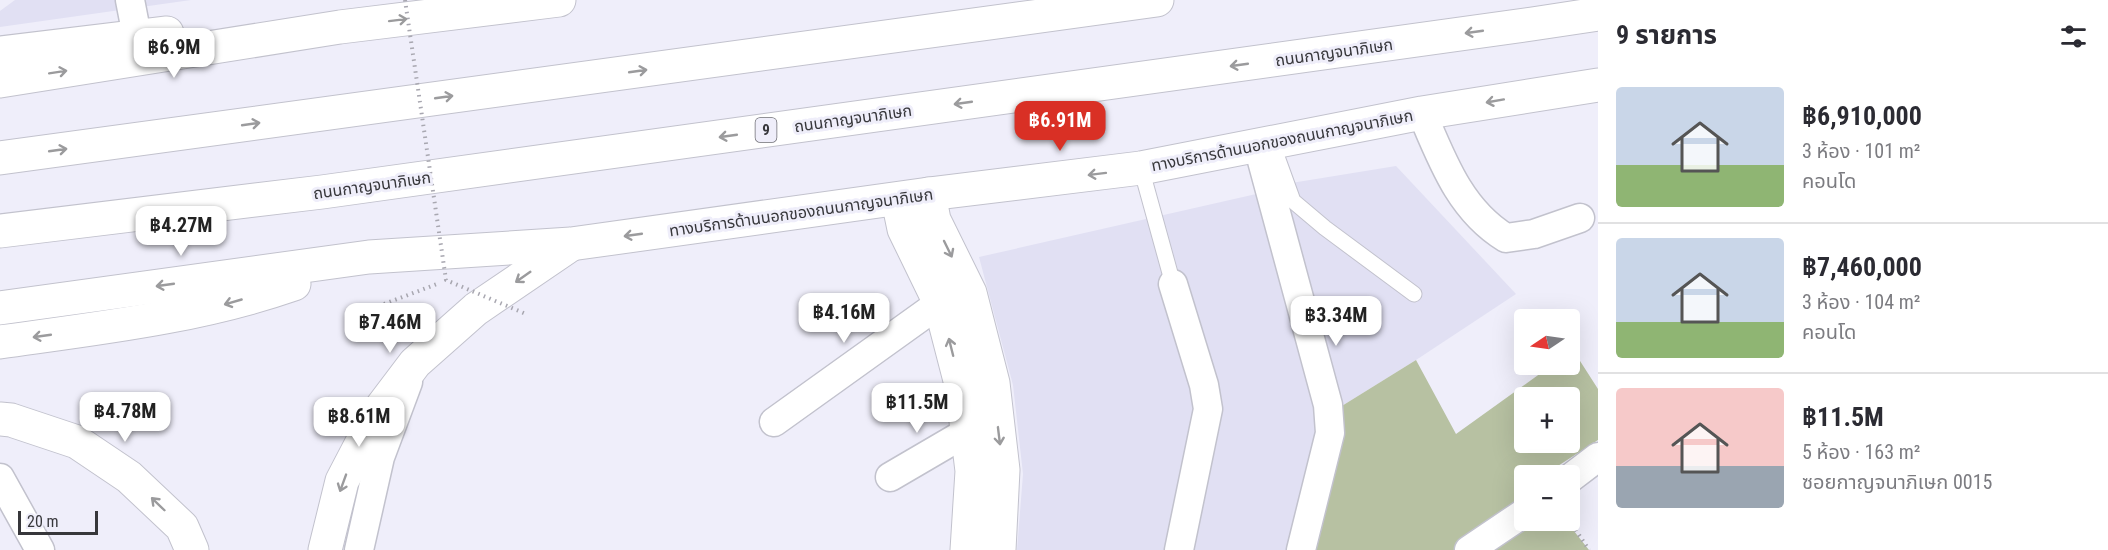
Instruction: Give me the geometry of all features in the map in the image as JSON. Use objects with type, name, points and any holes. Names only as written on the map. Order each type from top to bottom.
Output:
[{"type":"main road","points":[[0,81],[339,27],[559,0]]},
{"type":"main road","points":[[0,158],[1156,0]]},
{"type":"main road","name":"ถนนกาญจนาภิเษก","points":[[0,231],[322,192],[1598,14]]},
{"type":"main road","points":[[0,53],[162,33],[339,27]]},
{"type":"main road","name":"ทางบริการด้านนอกของถนนกาญจนาภิเษก","points":[[0,308],[369,257],[571,243],[1141,168],[1422,113],[1598,85]]},
{"type":"main road","points":[[913,197],[904,229],[940,303],[962,388],[972,471],[967,550]]},
{"type":"main road","points":[[913,197],[934,220],[970,293],[993,382],[1003,470],[999,550]]},
{"type":"main road","points":[[325,550],[342,482],[378,412],[415,363],[476,309],[571,243]]},
{"type":"main road","points":[[0,342],[142,322],[205,310],[287,286],[369,257]]},
{"type":"main road","points":[[0,419],[11,420],[77,442],[129,477],[182,527],[192,550]]},
{"type":"street","points":[[130,0],[137,36]]},
{"type":"street","points":[[1422,113],[1447,171],[1461,195],[1492,230],[1506,238],[1534,234],[1580,218]]},
{"type":"street","points":[[1265,144],[1328,405],[1330,433],[1301,550]]},
{"type":"street","points":[[1173,284],[1208,409],[1179,550]]},
{"type":"street","points":[[774,422],[940,303]]},
{"type":"street","points":[[359,550],[380,457],[415,363]]},
{"type":"street","points":[[890,477],[967,432]]},
{"type":"street","points":[[1580,471],[1598,457]]},
{"type":"street","points":[[0,478],[40,550]]},
{"type":"street","points":[[1469,550],[1514,520]]},
{"type":"lane","points":[[1265,144],[1293,201],[1325,228],[1414,294]]},
{"type":"lane","points":[[1141,168],[1173,284]]},
{"type":"path","points":[[405,0],[446,280]]},
{"type":"path","points":[[384,304],[446,280],[526,314]]},
{"type":"path","points":[[1576,531],[1589,550]]},
{"type":"shaded area","points":[[15,0],[191,0],[0,27],[0,11]]},
{"type":"shaded area","points":[[1396,166],[1516,294],[1337,409],[1279,185]]},
{"type":"shaded area","points":[[1265,192],[1322,420],[1288,550],[1017,550],[1023,474],[1013,385],[979,257]]},
{"type":"green space","points":[[1416,360],[1456,434],[1514,392],[1514,453],[1578,453],[1559,465],[1514,465],[1514,531],[1574,531],[1589,550],[1288,550],[1337,409]]},
{"type":"green space","points":[[1580,361],[1598,389],[1598,440],[1580,452],[1580,387],[1521,387],[1538,375],[1580,375]]}]
